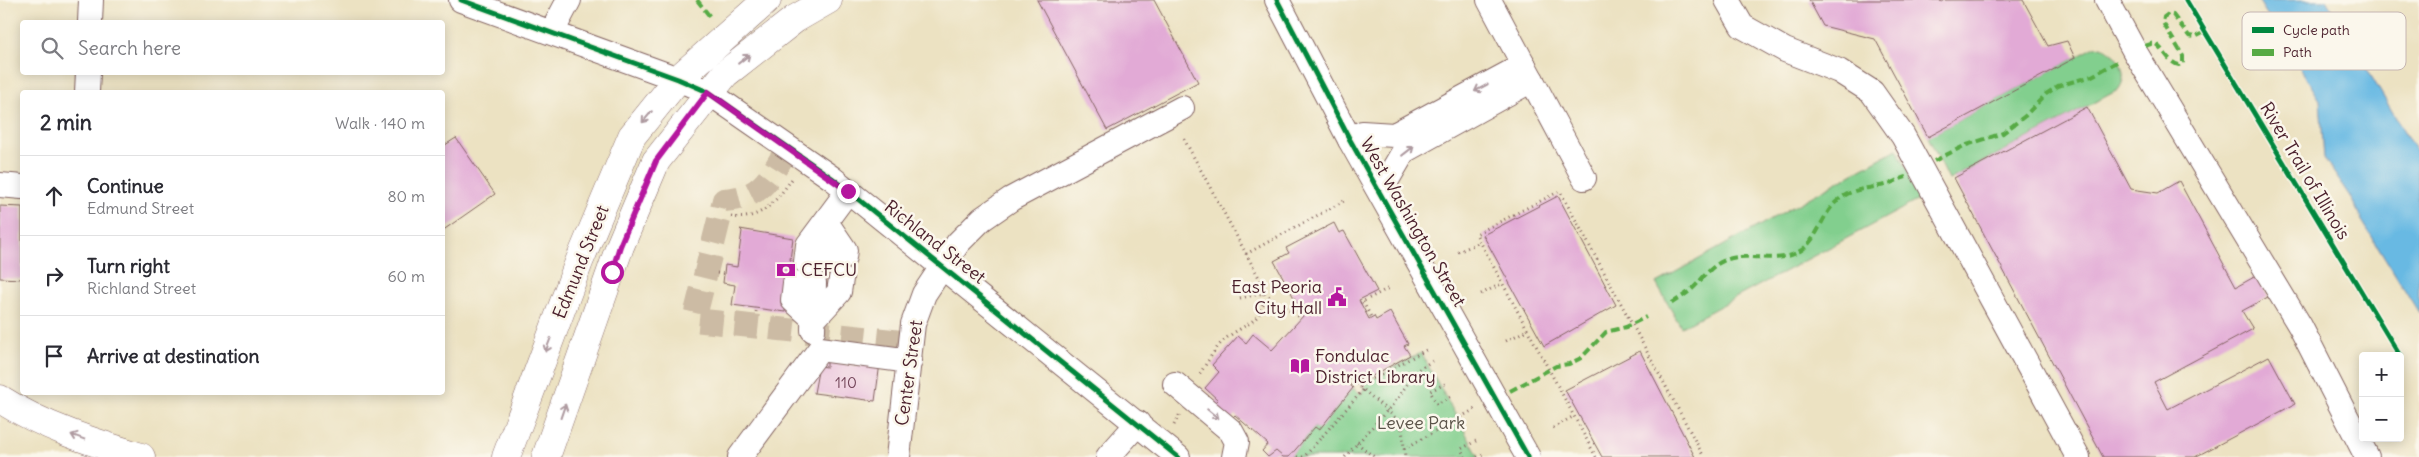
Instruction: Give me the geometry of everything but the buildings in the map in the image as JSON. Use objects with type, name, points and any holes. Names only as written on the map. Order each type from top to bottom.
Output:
[{"type":"main road","name":"Edmund Street","points":[[506,455],[579,262],[632,136],[678,79],[767,0]]},
{"type":"main road","name":"Edmund Street","points":[[546,457],[620,246],[656,161],[708,92],[725,74],[795,19],[828,0]]},
{"type":"main road","points":[[0,399],[32,418],[77,437],[141,457]]},
{"type":"street","points":[[90,20],[91,0]]},
{"type":"street","name":"Richland Street","points":[[461,0],[552,32],[708,92],[848,191],[944,265],[1138,422],[1178,457]]},
{"type":"street","points":[[552,32],[570,0]]},
{"type":"street","name":"West Washington Street","points":[[1277,0],[1350,140],[1528,457]]},
{"type":"street","points":[[1489,0],[1584,178]]},
{"type":"street","points":[[1727,0],[1742,26],[1785,50],[1839,71],[1872,92],[1903,136],[2078,457]]},
{"type":"street","points":[[2107,0],[2135,52],[2300,326],[2366,457]]},
{"type":"street","points":[[1350,140],[1362,134],[1394,135],[1528,72]]},
{"type":"street","points":[[1377,187],[1387,180],[1404,151],[1528,72]]},
{"type":"street","points":[[88,75],[88,90]]},
{"type":"street","name":"Center Street","points":[[898,457],[913,324],[924,294],[958,243],[982,219],[1011,199],[1182,108]]},
{"type":"street","points":[[0,185],[20,187]]},
{"type":"street","points":[[826,222],[837,251],[820,270],[793,300],[813,325],[831,292],[820,270],[800,243],[826,222],[848,191]]},
{"type":"street","points":[[740,457],[820,348],[910,361]]},
{"type":"street","points":[[1186,381],[1231,430],[1237,442],[1234,457]]},
{"type":"street","points":[[1108,457],[1138,422]]},
{"type":"path","points":[[1184,139],[1263,285],[1264,293],[1263,305],[1258,315],[1248,326],[1230,335],[1221,343],[1186,381]]},
{"type":"path","points":[[731,217],[748,217],[770,207],[792,180]]},
{"type":"path","points":[[1596,457],[1476,234],[1560,191],[1704,457]]},
{"type":"path","points":[[1246,254],[1344,201]]},
{"type":"path","points":[[1458,252],[1480,242]]},
{"type":"path","points":[[717,273],[724,274]]},
{"type":"path","points":[[1481,294],[1503,283]]},
{"type":"path","points":[[1371,317],[1361,302],[1390,287]]},
{"type":"path","points":[[1240,298],[1264,293],[1301,318]]},
{"type":"path","points":[[1506,340],[1527,330]]},
{"type":"path","points":[[1359,386],[1426,350]]},
{"type":"path","points":[[1345,457],[1387,410],[1416,371],[1432,361]]},
{"type":"path","points":[[1349,377],[1399,421],[1402,428],[1405,457]]},
{"type":"path","points":[[1445,384],[1430,391],[1437,404],[1451,396]]},
{"type":"path","points":[[1297,457],[1304,457],[1363,390]]},
{"type":"path","points":[[1404,449],[1475,410]]},
{"type":"path","points":[[1553,428],[1574,416]]},
{"type":"path","points":[[1466,457],[1461,449],[1476,441]]},
{"type":"path","points":[[1358,443],[1374,457]]},
{"type":"path","points":[[1477,457],[1483,454]]},
{"type":"green space","points":[[2101,46],[2117,59],[2123,71],[2122,84],[2118,90],[1949,180],[1928,137],[2095,47]]},
{"type":"green space","points":[[1897,149],[1922,198],[1681,327],[1656,283]]},
{"type":"green space","name":"Levee Park","points":[[1421,353],[1479,457],[1289,457],[1315,427],[1319,429],[1353,388],[1361,394],[1367,382]]},
{"type":"water","points":[[2258,0],[2326,0],[2333,12],[2265,12]]},
{"type":"water","points":[[2301,70],[2368,70],[2418,155],[2419,313],[2361,219],[2353,201],[2324,158],[2320,100]]},
{"type":"tunnel","points":[[788,148],[770,177],[757,190],[748,195],[724,200],[694,320],[911,343]]},
{"type":"tunnel","points":[[824,279],[826,257]]},
{"type":"marked path","points":[[697,0],[711,18]]},
{"type":"marked path","points":[[2145,46],[2154,43],[2175,64],[2179,65],[2183,62],[2183,56],[2163,23],[2164,17],[2168,14],[2173,15],[2189,36],[2195,37],[2205,32]]},
{"type":"marked path","points":[[1934,161],[1964,146],[2003,133],[2025,116],[2046,94],[2058,86],[2092,76],[2117,62]]},
{"type":"marked path","points":[[1672,303],[1691,290],[1712,268],[1728,259],[1737,257],[1773,258],[1791,255],[1800,251],[1811,241],[1831,208],[1842,197],[1865,188],[1885,185],[1906,177]]},
{"type":"marked path","points":[[1510,391],[1556,366],[1569,364],[1581,358],[1606,332],[1626,327],[1646,317]]},
{"type":"cycle path","points":[[461,0],[678,79],[708,92],[832,178],[1178,457]]},
{"type":"cycle path","points":[[1277,0],[1350,140],[1528,457]]},
{"type":"cycle path","name":"River Trail of Illinois","points":[[2186,0],[2398,352]]},
{"type":"place","name":"CEFCU","points":[[786,270]]},
{"type":"place","name":"East Peoria City Hall","points":[[1337,297]]},
{"type":"place","name":"Fondulac District Library","points":[[1300,366]]},
{"type":"route","points":[[612,272],[620,246],[656,161],[708,92],[848,191]]}]
